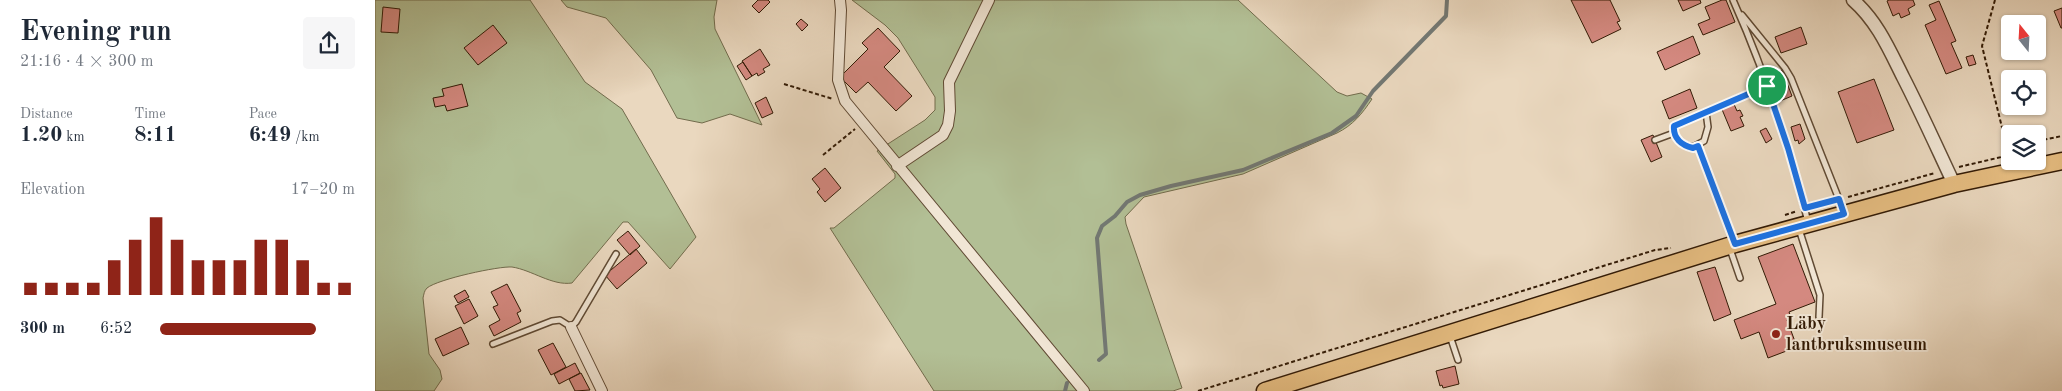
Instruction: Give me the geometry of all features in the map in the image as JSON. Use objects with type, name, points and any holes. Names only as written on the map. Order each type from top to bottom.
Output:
[{"type":"main road","points":[[1265,391],[1732,245],[1842,206],[1951,177],[2062,161]]},
{"type":"street","points":[[839,0],[841,10],[838,80],[840,90],[847,104],[1084,391]]},
{"type":"street","points":[[897,166],[943,135],[948,125],[950,111],[949,82],[989,0]]},
{"type":"street","points":[[1853,0],[1869,15],[1882,34],[1951,177]]},
{"type":"street","points":[[571,328],[602,391]]},
{"type":"lane","points":[[1733,0],[1752,43],[1788,148],[1820,295],[1819,317]]},
{"type":"lane","points":[[1738,11],[1791,78],[1842,206]]},
{"type":"lane","points":[[1706,112],[1709,122],[1704,141],[1693,148],[1678,140],[1674,133],[1674,126],[1706,112],[1767,86]]},
{"type":"lane","points":[[1655,140],[1674,133]]},
{"type":"lane","points":[[1698,146],[1732,245],[1740,278]]},
{"type":"lane","points":[[493,344],[552,321],[560,320],[571,328],[616,254]]},
{"type":"lane","points":[[1449,333],[1458,360]]},
{"type":"path","points":[[1995,0],[1983,46],[2002,125]]},
{"type":"path","points":[[784,84],[847,104]]},
{"type":"path","points":[[823,155],[855,129],[863,125]]},
{"type":"path","points":[[2046,139],[2062,136]]},
{"type":"path","points":[[1777,217],[1804,219],[1842,206],[1951,177],[2001,160]]},
{"type":"path","points":[[1198,391],[1655,250],[1673,248]]},
{"type":"green space","points":[[375,0],[530,0],[585,82],[622,109],[696,237],[670,269],[628,222],[623,222],[572,283],[557,282],[527,271],[505,267],[433,284],[426,289],[423,298],[429,354],[440,370],[442,379],[434,391],[375,391]]},
{"type":"green space","points":[[561,0],[717,0],[714,17],[715,29],[762,125],[730,114],[702,123],[677,118],[651,70],[606,18],[567,7]]},
{"type":"green space","points":[[852,0],[1238,0],[1337,92],[1347,96],[1361,93],[1372,99],[1357,119],[1337,133],[1243,174],[1144,197],[1125,217],[1182,388],[1173,391],[934,391],[830,228],[834,228],[895,178],[895,174],[877,151],[925,120],[935,110],[935,97],[898,38],[885,25]]},
{"type":"building","points":[[758,0],[768,0],[770,2],[759,13],[752,6]]},
{"type":"building","points":[[1571,0],[1610,0],[1620,21],[1617,22],[1621,29],[1592,43]]},
{"type":"building","points":[[1678,0],[1700,0],[1701,3],[1683,11]]},
{"type":"building","points":[[1726,0],[1735,22],[1703,35],[1698,24],[1710,19],[1705,7]]},
{"type":"building","points":[[1913,0],[1915,5],[1908,9],[1910,14],[1901,18],[1899,13],[1893,16],[1887,1]]},
{"type":"building","points":[[1939,1],[1956,41],[1951,43],[1962,68],[1946,74],[1925,25],[1936,20],[1929,5]]},
{"type":"building","points":[[383,7],[400,9],[398,33],[381,32]]},
{"type":"building","points":[[2062,8],[2062,28],[2061,28],[2054,11]]},
{"type":"building","points":[[801,19],[808,25],[802,31],[796,24]]},
{"type":"building","points":[[493,25],[507,43],[478,65],[464,48]]},
{"type":"building","points":[[1801,27],[1807,44],[1781,53],[1775,37]]},
{"type":"building","points":[[878,28],[900,51],[884,67],[912,96],[896,111],[868,82],[856,93],[840,77],[868,49],[862,43]]},
{"type":"building","points":[[1693,36],[1700,54],[1665,70],[1657,52]]},
{"type":"building","points":[[760,49],[770,65],[763,69],[765,72],[758,76],[757,73],[752,76],[742,61]]},
{"type":"building","points":[[1973,55],[1976,64],[1969,66],[1966,57]]},
{"type":"building","points":[[743,62],[752,76],[746,80],[737,66]]},
{"type":"building","points":[[1782,70],[1792,96],[1780,101],[1770,75]]},
{"type":"building","points":[[1874,79],[1894,130],[1857,143],[1838,92]]},
{"type":"building","points":[[462,84],[468,106],[447,111],[445,105],[435,107],[433,98],[444,96],[442,89]]},
{"type":"building","points":[[1690,89],[1697,108],[1669,119],[1662,101]]},
{"type":"building","points":[[766,97],[773,113],[762,118],[755,103]]},
{"type":"building","points":[[1733,102],[1737,111],[1740,110],[1743,116],[1740,117],[1744,126],[1731,131],[1721,107]]},
{"type":"building","points":[[1800,124],[1805,139],[1799,144],[1798,140],[1795,141],[1791,127]]},
{"type":"building","points":[[1766,128],[1772,139],[1766,143],[1760,131]]},
{"type":"building","points":[[1653,135],[1662,157],[1651,162],[1641,140]]},
{"type":"building","points":[[825,168],[841,188],[825,202],[817,192],[820,189],[812,179]]},
{"type":"building","points":[[628,231],[640,246],[630,255],[617,240]]},
{"type":"building","points":[[1793,244],[1815,302],[1789,312],[1791,317],[1787,320],[1797,347],[1768,358],[1759,332],[1741,339],[1734,320],[1776,304],[1758,257]]},
{"type":"building","points":[[636,249],[647,263],[617,289],[605,275]]},
{"type":"building","points":[[1715,267],[1731,314],[1714,321],[1697,272]]},
{"type":"building","points":[[507,284],[521,311],[517,313],[521,322],[494,336],[489,326],[500,320],[493,307],[498,305],[491,292]]},
{"type":"building","points":[[465,290],[469,297],[458,303],[454,296]]},
{"type":"building","points":[[469,299],[478,316],[464,324],[455,306]]},
{"type":"building","points":[[461,327],[469,344],[443,356],[435,339]]},
{"type":"building","points":[[553,343],[566,367],[551,375],[538,350]]},
{"type":"building","points":[[575,363],[580,373],[559,384],[554,374]]},
{"type":"building","points":[[1455,366],[1459,384],[1443,388],[1442,385],[1440,386],[1436,371]]},
{"type":"building","points":[[581,373],[590,390],[575,391],[569,379]]},
{"type":"waterway","points":[[1099,360],[1106,354],[1097,238],[1102,226],[1115,216],[1127,202],[1140,195],[1243,170],[1332,133],[1356,116],[1373,91],[1446,16],[1447,0]]},
{"type":"waterway","points":[[1065,391],[1067,383]]},
{"type":"place","name":"Läby lantbruksmuseum","points":[[1776,334]]},
{"type":"route","points":[[1767,86],[1788,148],[1805,208],[1839,199],[1844,214],[1735,244],[1698,146],[1693,148],[1681,142],[1675,137],[1673,128],[1767,86]]}]
